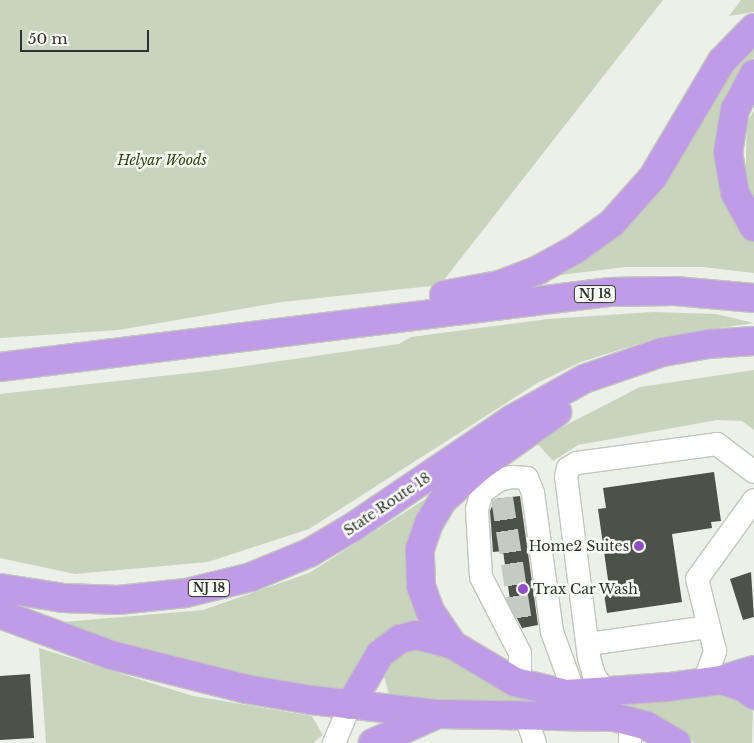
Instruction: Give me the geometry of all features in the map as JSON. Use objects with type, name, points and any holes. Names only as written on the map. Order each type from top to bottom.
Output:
[{"type":"highway","points":[[368,323],[434,296],[518,278],[557,260],[595,236],[628,207],[653,178],[722,61],[754,28]]},
{"type":"highway","points":[[754,74],[735,109],[728,153],[735,192],[754,227]]},
{"type":"highway","name":"NJ 18","points":[[0,367],[610,292],[674,291],[754,298]]},
{"type":"highway","name":"State Route 18","points":[[0,588],[64,598],[118,600],[186,593],[250,577],[330,540],[531,407],[584,379],[626,363],[700,345],[754,342]]},
{"type":"highway","points":[[452,645],[430,611],[420,581],[420,549],[436,511],[452,490],[478,468],[626,363]]},
{"type":"highway","points":[[0,614],[86,647],[182,675],[269,694],[438,714],[526,717],[601,716],[630,732],[676,743]]},
{"type":"highway","points":[[350,705],[374,662],[394,642],[408,636],[424,636],[452,645],[480,664],[520,683],[548,692],[575,695],[712,681],[754,670]]},
{"type":"highway","points":[[712,681],[743,687],[754,695]]},
{"type":"highway","points":[[373,743],[438,714]]},
{"type":"street","points":[[606,693],[591,667],[566,477],[570,466],[717,444],[754,472]]},
{"type":"street","points":[[520,653],[481,577],[477,509],[482,492],[500,489],[512,477],[527,478],[533,493],[556,650],[575,695]]},
{"type":"street","points":[[712,681],[715,651],[697,579],[754,500]]},
{"type":"street","points":[[589,644],[709,627]]},
{"type":"street","points":[[520,683],[522,628]]},
{"type":"street","points":[[520,653],[556,650]]},
{"type":"street","points":[[334,743],[350,705]]},
{"type":"street","points":[[526,717],[535,743]]},
{"type":"green space","name":"Helyar Woods","points":[[0,0],[663,0],[440,285],[282,302],[118,330],[0,338]]},
{"type":"green space","points":[[741,0],[754,0],[754,12],[729,16]]},
{"type":"green space","points":[[754,40],[754,58],[730,94],[745,233],[754,243],[754,273],[703,267],[626,267],[552,276]]},
{"type":"green space","points":[[754,111],[754,202],[745,192],[747,121]]},
{"type":"green space","points":[[653,312],[716,314],[754,323],[660,337],[581,362],[539,382],[309,529],[208,562],[75,574],[0,558],[0,394],[217,370],[399,344],[411,337],[548,319]]},
{"type":"green space","points":[[754,370],[754,430],[742,421],[717,420],[578,445],[553,461],[535,441],[640,387]]},
{"type":"green space","points":[[454,481],[408,548],[418,624],[372,640],[345,691],[207,670],[87,634],[63,622],[203,610],[309,573]]},
{"type":"green space","points":[[422,645],[544,703],[413,701],[389,694],[384,676],[397,655]]},
{"type":"green space","points":[[39,648],[193,696],[312,716],[323,735],[313,743],[46,743]]},
{"type":"green space","points":[[723,690],[753,708],[752,743],[695,743],[679,731],[613,702]]},
{"type":"building","name":"Home2 Suites","points":[[714,472],[721,521],[711,522],[712,528],[672,534],[682,602],[607,613],[603,588],[609,587],[598,509],[606,508],[603,488]]},
{"type":"building","name":"Trax Car Wash","points":[[520,496],[538,625],[522,628],[511,607],[503,551],[493,552],[490,511],[495,499]]},
{"type":"building","points":[[751,572],[754,617],[743,620],[730,579]]},
{"type":"building","points":[[30,674],[34,738],[0,740],[0,676]]},
{"type":"tunnel","points":[[502,498],[522,628]]},
{"type":"place","name":"Home2 Suites","points":[[639,546]]},
{"type":"place","name":"Trax Car Wash","points":[[523,589]]}]
